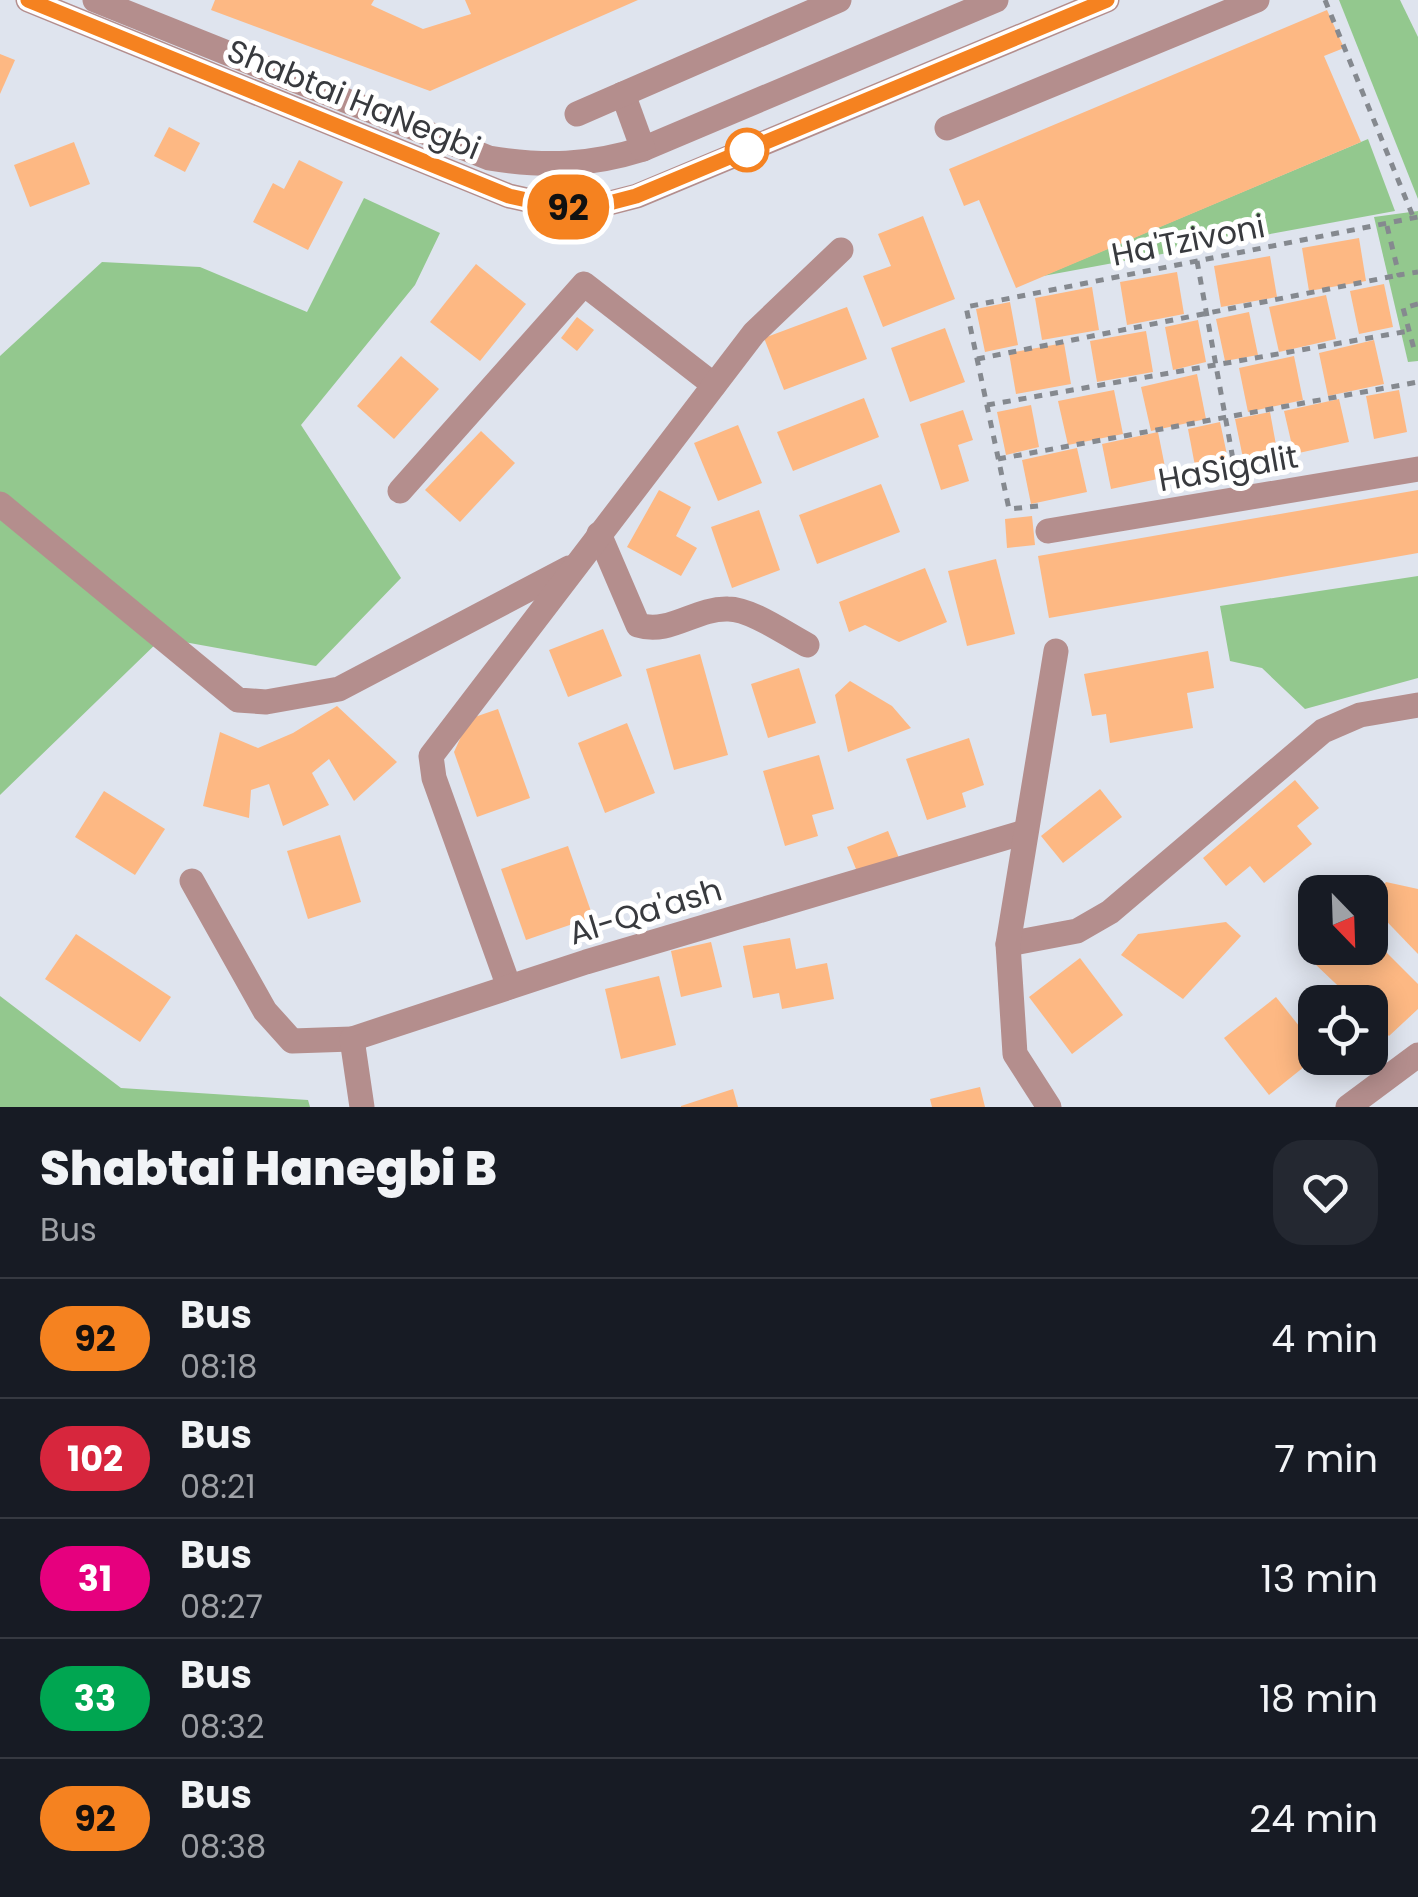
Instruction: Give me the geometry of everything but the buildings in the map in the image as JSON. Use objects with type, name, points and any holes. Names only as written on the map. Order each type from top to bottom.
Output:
[{"type":"street","name":"Shabtai HaNegbi","points":[[28,0],[451,176],[554,206],[594,207],[636,196],[1107,0]]},
{"type":"street","name":"Shabtai HaNegbi","points":[[95,0],[489,158],[551,166],[585,164],[642,149],[996,0]]},
{"type":"street","points":[[577,114],[839,0]]},
{"type":"street","points":[[946,128],[1257,0]]},
{"type":"street","points":[[622,94],[642,149]]},
{"type":"street","points":[[509,988],[434,778],[431,756],[754,333],[841,250]]},
{"type":"street","points":[[400,491],[584,284],[714,385]]},
{"type":"street","name":"HaSigalit","points":[[1048,531],[1418,468]]},
{"type":"street","points":[[0,504],[238,700],[266,702],[338,689],[576,564]]},
{"type":"street","points":[[599,534],[638,626],[657,631],[698,614],[732,608],[807,645]]},
{"type":"street","points":[[1048,1107],[1015,1054],[1008,944],[1056,650]]},
{"type":"street","points":[[1008,944],[1076,930],[1110,912],[1323,731],[1360,715],[1418,705]]},
{"type":"street","name":"Al-Qa'ash","points":[[192,881],[265,1011],[292,1041],[352,1039],[1025,832]]},
{"type":"street","points":[[352,1039],[362,1107]]},
{"type":"street","points":[[1348,1107],[1418,1055]]},
{"type":"path","points":[[1325,0],[1416,218]]},
{"type":"path","name":"Ha'Tzivoni","points":[[976,359],[966,307],[1416,218]]},
{"type":"path","points":[[1387,226],[1399,275]]},
{"type":"path","points":[[1196,261],[1240,499]]},
{"type":"path","points":[[1009,509],[976,359],[1418,272]]},
{"type":"path","points":[[1418,304],[1404,308],[1414,349],[1418,348]]},
{"type":"path","points":[[987,405],[1409,331]]},
{"type":"path","points":[[998,459],[1418,382]]},
{"type":"green space","points":[[1339,0],[1400,0],[1418,37],[1418,199]]},
{"type":"green space","points":[[1368,139],[1395,211],[1043,276]]},
{"type":"green space","points":[[364,198],[440,233],[415,285],[301,425],[401,578],[316,666],[162,638],[0,795],[0,356],[102,262],[200,267],[307,312]]},
{"type":"green space","points":[[1418,211],[1418,361],[1408,362],[1374,217]]},
{"type":"green space","points":[[1418,576],[1418,678],[1305,709],[1262,668],[1230,661],[1220,606]]},
{"type":"green space","points":[[0,996],[121,1088],[308,1100],[310,1107],[0,1107]]},
{"type":"bus line","name":"92","points":[[28,0],[451,176],[554,206],[594,207],[636,196],[1107,0]]}]
